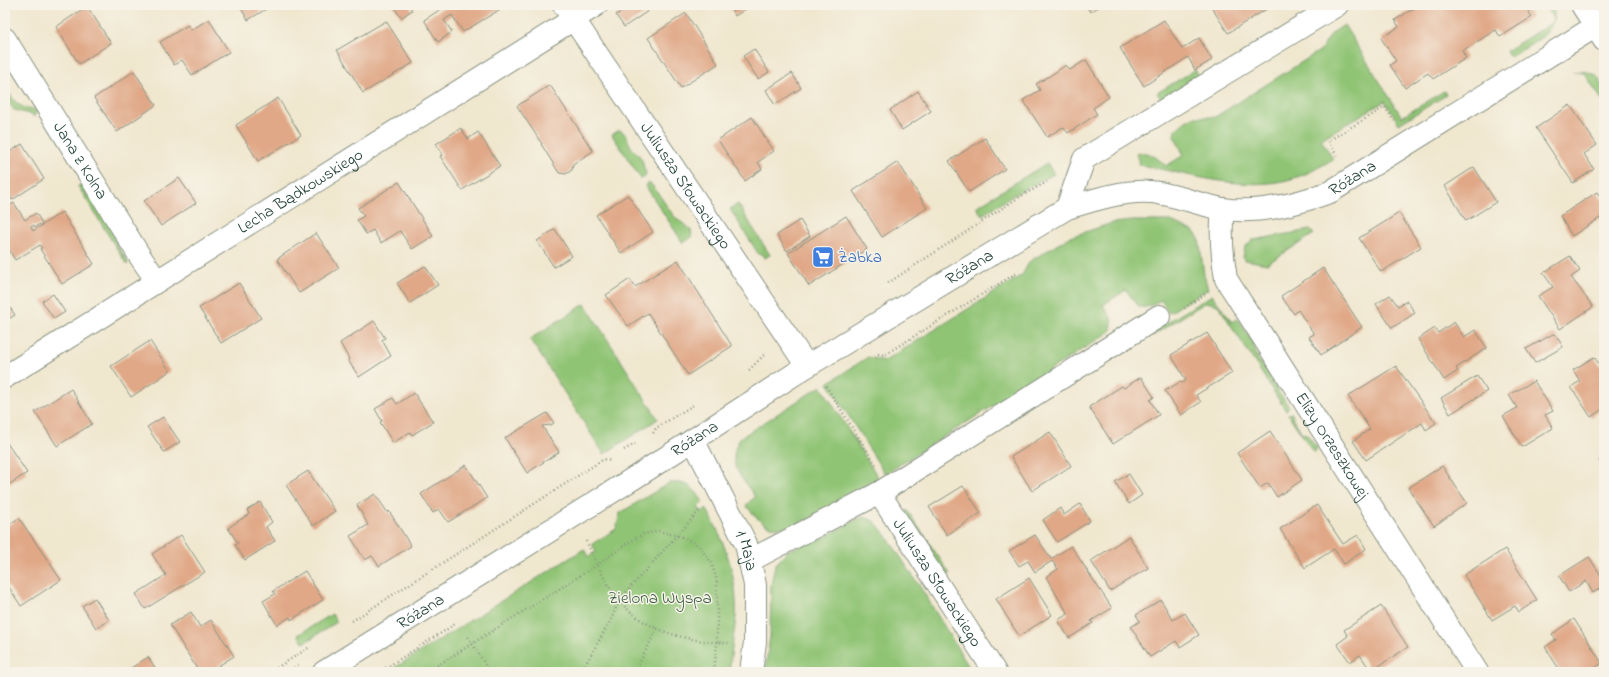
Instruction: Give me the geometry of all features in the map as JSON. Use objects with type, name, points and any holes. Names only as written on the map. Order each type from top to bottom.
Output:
[{"type":"street","name":"Lecha Bądkowskiego","points":[[5,377],[157,281],[569,12],[596,5]]},
{"type":"street","points":[[1067,208],[1084,159],[1337,5]]},
{"type":"street","points":[[1582,5],[1601,29]]},
{"type":"street","name":"Juliusza Słowackiego","points":[[569,12],[784,333],[814,374]]},
{"type":"street","name":"Różana","points":[[324,672],[693,440],[814,374],[1067,208],[1099,198],[1131,193],[1151,192],[1223,209],[1245,210],[1275,208],[1302,202],[1330,192],[1601,29]]},
{"type":"street","name":"Jana z Kolna","points":[[5,40],[137,252],[157,281]]},
{"type":"street","name":"Elizy Orzeszkowej","points":[[1223,209],[1221,231],[1226,279],[1477,672]]},
{"type":"street","points":[[749,561],[884,490],[1159,316]]},
{"type":"street","name":"1 Maja","points":[[693,440],[746,544],[755,585],[755,642],[751,672]]},
{"type":"street","name":"Juliusza Słowackiego","points":[[884,490],[995,672]]},
{"type":"path","points":[[1340,162],[1328,141],[1385,107],[1395,123]]},
{"type":"path","points":[[884,286],[1021,196],[1058,176],[1081,168]]},
{"type":"path","points":[[873,353],[884,355],[1018,272],[1020,264]]},
{"type":"path","points":[[1159,316],[1174,314],[1207,294]]},
{"type":"path","points":[[746,373],[784,333]]},
{"type":"path","points":[[814,374],[884,490]]},
{"type":"path","points":[[652,434],[656,428],[701,400]]},
{"type":"path","points":[[349,622],[604,459],[613,461]]},
{"type":"path","points":[[581,672],[612,618],[619,600],[703,506]]},
{"type":"path","points":[[427,672],[597,565],[643,534],[659,531],[677,535],[698,545],[711,562],[717,580],[717,643],[714,672]]},
{"type":"path","points":[[586,541],[610,589],[619,600],[640,618],[657,628],[677,636],[703,642],[731,643]]},
{"type":"path","points":[[635,672],[657,628]]},
{"type":"path","points":[[468,637],[490,672]]},
{"type":"path","points":[[270,672],[316,643]]},
{"type":"green space","points":[[1545,5],[1553,5],[1553,20]]},
{"type":"green space","points":[[1553,22],[1548,31],[1542,37],[1510,57],[1506,51]]},
{"type":"green space","points":[[1344,25],[1402,117],[1444,91],[1446,95],[1399,124],[1385,101],[1321,139],[1333,159],[1300,176],[1281,181],[1262,184],[1220,181],[1140,165],[1136,154],[1145,153],[1152,155],[1166,166],[1184,155],[1174,136],[1175,130],[1186,121],[1193,117],[1215,117],[1321,50],[1332,33]]},
{"type":"green space","points":[[1195,70],[1203,81],[1165,105],[1157,93]]},
{"type":"green space","points":[[1583,71],[1594,75],[1601,82],[1604,103],[1584,73],[1573,72]]},
{"type":"green space","points":[[5,88],[14,100],[23,107],[37,111],[34,117],[33,115],[14,110],[5,96]]},
{"type":"green space","points":[[619,130],[624,133],[630,146],[642,160],[646,173],[645,177],[641,179],[612,135]]},
{"type":"green space","points":[[1047,163],[1054,174],[1024,189],[982,215],[976,207]]},
{"type":"green space","points":[[648,183],[651,184],[677,219],[689,228],[692,235],[691,238],[683,243],[645,185]]},
{"type":"green space","points":[[78,186],[84,186],[87,194],[92,197],[110,225],[118,246],[128,262],[127,265]]},
{"type":"green space","points":[[738,204],[770,255],[765,258],[762,253],[759,255],[730,209]]},
{"type":"green space","points":[[1133,221],[1171,221],[1193,231],[1199,238],[1204,275],[1208,289],[1169,313],[1161,300],[1148,306],[1140,307],[1126,290],[1103,305],[1112,321],[1110,332],[885,474],[828,383],[868,357],[885,361],[1022,275],[1030,261],[1070,237],[1112,223]]},
{"type":"green space","points":[[1310,230],[1314,234],[1267,264],[1245,260],[1243,258],[1245,247],[1253,240]]},
{"type":"green space","points":[[1212,295],[1232,322],[1238,318],[1253,343],[1258,360],[1267,371],[1279,393],[1289,406],[1286,411],[1218,305],[1206,302],[1152,336],[1150,333]]},
{"type":"green space","points":[[585,304],[658,419],[604,454],[530,339]]},
{"type":"green space","points":[[821,386],[879,479],[841,502],[810,518],[782,527],[767,526],[754,515],[746,505],[755,497],[740,476],[734,463],[736,447],[740,438]]},
{"type":"green space","points":[[1292,413],[1293,418],[1302,433],[1307,434],[1317,448],[1314,453],[1288,414]]},
{"type":"green space","name":"Zielona Wyspa","points":[[669,483],[685,484],[696,492],[703,502],[698,507],[702,512],[706,508],[719,533],[729,560],[735,588],[736,617],[729,672],[388,672],[584,549],[588,557],[596,552],[592,544],[616,529],[620,513]]},
{"type":"green space","points":[[907,510],[950,574],[946,576],[903,516]]},
{"type":"green space","points":[[864,517],[874,521],[886,535],[924,593],[972,672],[765,672],[770,636],[771,585],[775,565],[789,550],[823,538],[857,519]]},
{"type":"green space","points":[[332,614],[337,622],[304,643],[298,635]]},
{"type":"building","points":[[239,5],[270,5],[271,6],[248,20]]},
{"type":"building","points":[[393,5],[409,5],[412,10],[401,18]]},
{"type":"building","points":[[447,5],[503,5],[504,7],[463,32],[452,15],[444,20],[452,32],[438,42],[424,20]]},
{"type":"building","points":[[632,5],[644,5],[648,11],[624,27],[616,15]]},
{"type":"building","points":[[729,5],[752,5],[735,16]]},
{"type":"building","points":[[1086,5],[1102,5],[1090,12]]},
{"type":"building","points":[[1210,5],[1273,5],[1228,33]]},
{"type":"building","points":[[1419,5],[1524,5],[1532,17],[1500,37],[1496,30],[1494,31],[1462,51],[1466,58],[1433,79],[1428,73],[1405,88],[1390,65],[1396,61],[1381,38],[1399,27],[1395,20]]},
{"type":"building","points":[[87,6],[111,43],[79,64],[56,27]]},
{"type":"building","points":[[686,13],[718,64],[681,88],[648,38]]},
{"type":"building","points":[[209,19],[229,52],[192,75],[182,60],[174,65],[160,42],[188,25],[191,30]]},
{"type":"building","points":[[1164,20],[1182,49],[1199,38],[1212,60],[1195,70],[1188,57],[1144,86],[1120,48]]},
{"type":"building","points":[[386,21],[413,63],[363,93],[337,50]]},
{"type":"building","points":[[754,49],[769,72],[758,79],[743,56]]},
{"type":"building","points":[[1086,60],[1109,97],[1093,108],[1097,114],[1082,124],[1068,133],[1063,127],[1047,137],[1023,100],[1040,90],[1036,84],[1066,65],[1070,70]]},
{"type":"building","points":[[134,71],[156,105],[117,132],[94,98]]},
{"type":"building","points":[[792,73],[801,88],[775,105],[766,90]]},
{"type":"building","points":[[550,85],[593,151],[573,164],[572,170],[566,174],[559,173],[517,106]]},
{"type":"building","points":[[918,91],[931,111],[902,130],[890,110]]},
{"type":"building","points":[[278,98],[301,135],[258,161],[236,125]]},
{"type":"building","points":[[1570,105],[1597,145],[1584,154],[1594,169],[1573,183],[1536,128]]},
{"type":"building","points":[[752,117],[774,151],[758,162],[762,169],[745,181],[718,140]]},
{"type":"building","points":[[461,128],[468,139],[478,132],[500,166],[462,190],[440,156],[443,155],[436,144]]},
{"type":"building","points":[[985,138],[1005,169],[969,192],[949,161]]},
{"type":"building","points":[[22,144],[44,179],[12,200],[5,189],[5,155]]},
{"type":"building","points":[[898,162],[927,208],[882,237],[853,191]]},
{"type":"building","points":[[1474,167],[1496,202],[1466,221],[1445,186]]},
{"type":"building","points":[[179,178],[196,203],[161,226],[144,201]]},
{"type":"building","points":[[399,182],[433,236],[412,249],[400,231],[381,243],[373,230],[366,234],[357,220],[364,216],[358,208]]},
{"type":"building","points":[[1597,192],[1604,202],[1604,224],[1600,218],[1572,236],[1560,216]]},
{"type":"building","points":[[628,195],[653,232],[621,253],[596,215]]},
{"type":"building","points":[[14,203],[25,220],[36,213],[42,223],[35,227],[34,225],[31,227],[33,231],[62,212],[94,264],[62,284],[40,249],[42,248],[40,245],[15,260],[5,243],[5,208]]},
{"type":"building","points":[[1399,213],[1421,247],[1381,272],[1359,238]]},
{"type":"building","points":[[846,216],[867,249],[809,286],[788,253]]},
{"type":"building","points":[[800,220],[810,236],[787,251],[777,235]]},
{"type":"building","points":[[555,229],[572,256],[554,267],[537,241]]},
{"type":"building","points":[[316,233],[339,268],[299,293],[277,259]]},
{"type":"building","points":[[1570,256],[1580,271],[1571,277],[1593,307],[1560,329],[1538,296],[1553,287],[1543,273]]},
{"type":"building","points":[[678,260],[732,346],[688,375],[648,313],[628,326],[606,295],[630,279],[635,287]]},
{"type":"building","points":[[425,266],[438,285],[410,303],[397,283]]},
{"type":"building","points":[[1323,268],[1362,327],[1321,355],[1309,337],[1314,334],[1298,310],[1294,314],[1281,296]]},
{"type":"building","points":[[239,283],[261,318],[221,343],[199,308]]},
{"type":"building","points":[[53,294],[65,312],[54,319],[42,301]]},
{"type":"building","points":[[1390,295],[1398,306],[1407,301],[1415,313],[1392,328],[1376,304]]},
{"type":"building","points":[[5,300],[15,315],[5,321]]},
{"type":"building","points":[[374,321],[385,338],[382,340],[391,356],[359,377],[348,360],[349,359],[340,343]]},
{"type":"building","points":[[1454,322],[1464,337],[1475,330],[1487,348],[1456,368],[1458,371],[1444,380],[1418,339],[1435,328],[1438,333]]},
{"type":"building","points":[[1207,333],[1232,373],[1196,395],[1201,402],[1181,415],[1165,391],[1186,380],[1171,355]]},
{"type":"building","points":[[1553,334],[1556,335],[1563,347],[1535,363],[1526,349]]},
{"type":"building","points":[[150,341],[170,371],[131,397],[111,366]]},
{"type":"building","points":[[1594,357],[1604,370],[1604,408],[1591,417],[1571,387],[1580,381],[1573,370]]},
{"type":"building","points":[[1396,366],[1436,423],[1426,430],[1422,423],[1366,460],[1353,441],[1370,429],[1348,396]]},
{"type":"building","points":[[1477,376],[1487,391],[1450,414],[1441,398]]},
{"type":"building","points":[[1141,377],[1154,397],[1150,400],[1159,415],[1113,444],[1089,407],[1122,386],[1124,388]]},
{"type":"building","points":[[1534,381],[1553,411],[1545,415],[1553,428],[1522,447],[1503,416],[1517,408],[1509,395]]},
{"type":"building","points":[[71,389],[92,424],[57,446],[35,412]]},
{"type":"building","points":[[414,393],[433,422],[412,435],[410,432],[393,443],[380,422],[382,421],[375,409],[393,398],[397,404]]},
{"type":"building","points":[[547,413],[554,423],[551,425],[542,426],[559,452],[527,473],[505,438]]},
{"type":"building","points":[[163,417],[180,442],[164,452],[147,427]]},
{"type":"building","points":[[1270,431],[1302,480],[1277,497],[1268,483],[1260,488],[1237,453]]},
{"type":"building","points":[[1050,432],[1071,466],[1032,491],[1011,457]]},
{"type":"building","points":[[5,440],[27,473],[5,487]]},
{"type":"building","points":[[1604,457],[1604,467],[1599,460]]},
{"type":"building","points":[[466,465],[487,498],[448,522],[439,509],[433,513],[421,494]]},
{"type":"building","points":[[1442,466],[1467,503],[1434,526],[1408,488]]},
{"type":"building","points":[[308,471],[335,511],[313,526],[286,485]]},
{"type":"building","points":[[1129,474],[1142,495],[1129,504],[1115,482]]},
{"type":"building","points":[[963,486],[981,513],[947,535],[929,507]]},
{"type":"building","points":[[375,494],[388,513],[389,511],[411,546],[379,566],[372,556],[365,560],[350,536],[368,525],[357,505]]},
{"type":"building","points":[[260,502],[272,522],[266,527],[275,541],[245,560],[235,545],[238,543],[228,528],[249,514],[247,510]]},
{"type":"building","points":[[1080,504],[1090,521],[1057,542],[1043,520],[1060,508],[1064,515]]},
{"type":"building","points":[[1317,505],[1343,544],[1358,535],[1366,549],[1344,564],[1334,549],[1305,568],[1280,529]]},
{"type":"building","points":[[19,518],[61,580],[21,606],[5,581],[5,527]]},
{"type":"building","points":[[181,535],[205,572],[145,609],[136,594],[166,575],[152,554]]},
{"type":"building","points":[[1035,535],[1051,559],[1071,546],[1112,608],[1091,621],[1093,623],[1069,638],[1058,620],[1068,614],[1046,577],[1058,569],[1052,561],[1035,572],[1028,561],[1019,566],[1009,551]]},
{"type":"building","points":[[1129,536],[1148,568],[1110,591],[1091,561]]},
{"type":"building","points":[[1505,549],[1537,600],[1519,612],[1515,606],[1492,620],[1464,575]]},
{"type":"building","points":[[1589,557],[1604,580],[1604,586],[1593,593],[1586,581],[1569,592],[1559,576]]},
{"type":"building","points":[[305,571],[323,600],[291,620],[290,617],[277,625],[263,601],[275,594],[273,591]]},
{"type":"building","points":[[1029,578],[1052,615],[1019,636],[996,599]]},
{"type":"building","points":[[95,598],[109,620],[96,628],[82,606]]},
{"type":"building","points":[[1161,600],[1173,620],[1185,613],[1199,635],[1180,647],[1176,641],[1150,657],[1131,627],[1140,621],[1136,615]]},
{"type":"building","points":[[1381,606],[1408,647],[1371,671],[1360,655],[1350,662],[1337,644],[1348,636],[1344,630]]},
{"type":"building","points":[[191,612],[200,627],[211,620],[234,656],[209,672],[199,672],[170,625]]},
{"type":"building","points":[[1574,619],[1602,663],[1589,672],[1561,672],[1545,647],[1556,640],[1552,634]]},
{"type":"building","points":[[148,657],[158,672],[125,672]]},
{"type":"place","name":"Żabka","points":[[823,257]]}]
